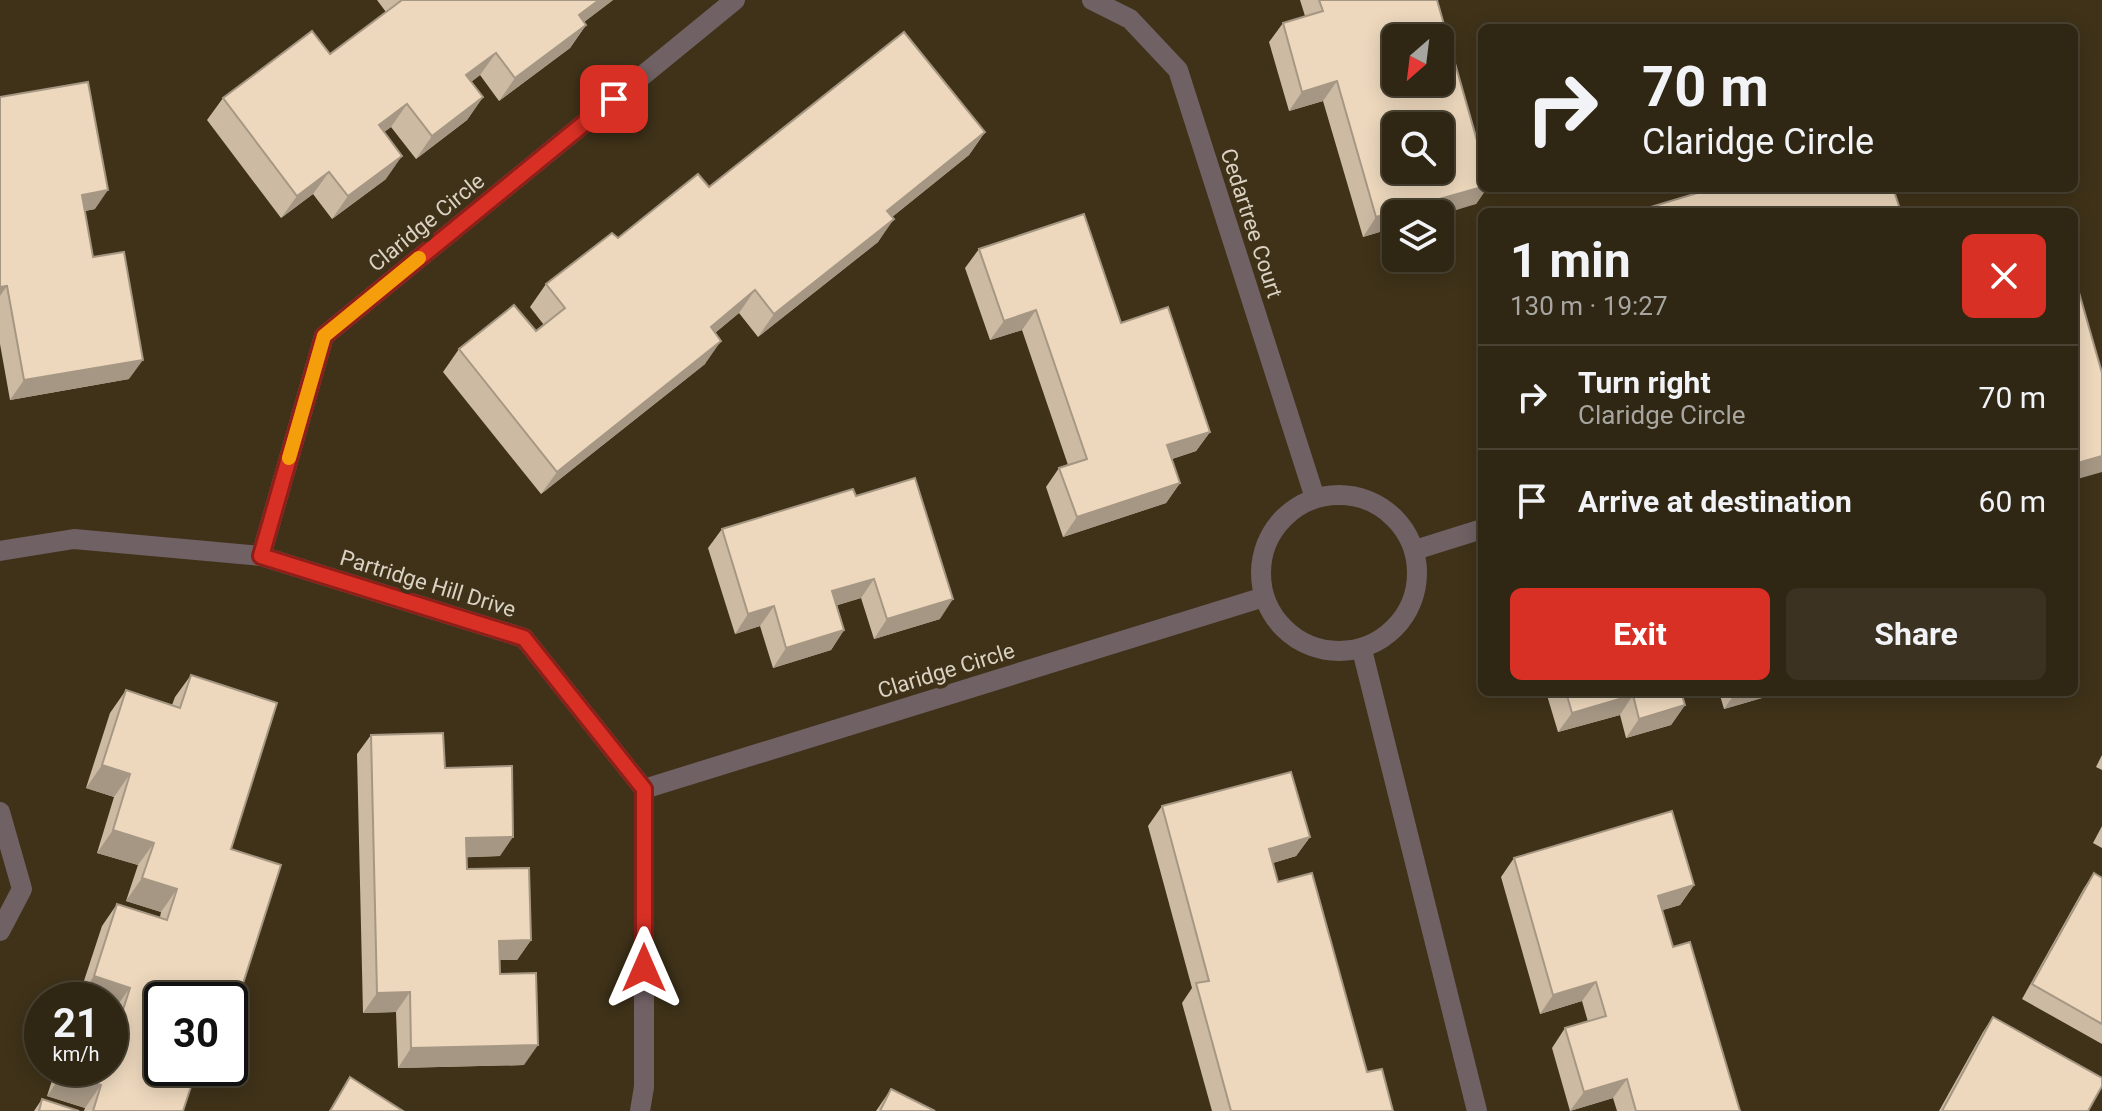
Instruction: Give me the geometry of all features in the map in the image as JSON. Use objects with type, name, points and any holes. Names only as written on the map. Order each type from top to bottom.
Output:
[{"type":"street","name":"Claridge Circle","points":[[261,556],[324,336],[735,0]]},
{"type":"street","name":"Cedartree Court","points":[[1092,0],[1130,19],[1178,70],[1315,498]]},
{"type":"street","points":[[1346,494],[1376,503],[1400,523],[1415,550],[1419,581],[1409,611],[1390,634],[1362,650],[1332,652],[1302,644],[1278,625],[1264,597],[1260,566],[1268,537],[1288,512],[1315,498],[1346,494]]},
{"type":"street","points":[[1415,550],[1478,530]]},
{"type":"street","name":"Partridge Hill Drive","points":[[0,551],[74,539],[261,556],[524,638],[644,789]]},
{"type":"street","name":"Claridge Circle","points":[[644,789],[1264,597]]},
{"type":"street","points":[[1362,650],[1477,1111]]},
{"type":"street","points":[[640,1111],[644,1087],[644,789]]},
{"type":"street","points":[[0,812],[22,889],[0,931]]},
{"type":"building","points":[[402,0],[599,0],[579,15],[586,25],[515,78],[496,53],[466,75],[483,97],[432,136],[407,104],[379,125],[402,156],[348,196],[329,172],[297,196],[223,98],[312,31],[330,54]]},
{"type":"building","points":[[1319,0],[1437,0],[1444,24],[1382,24],[1382,96],[1454,96],[1454,60],[1478,144],[1478,188],[1436,200],[1382,200],[1382,215],[1376,217],[1337,81],[1302,92],[1283,23],[1323,11]]},
{"type":"building","points":[[904,32],[985,132],[887,211],[894,219],[774,314],[755,290],[711,327],[721,341],[557,472],[459,349],[514,305],[536,331],[565,308],[546,284],[612,233],[618,238],[698,174],[709,187]]},
{"type":"building","points":[[88,82],[108,190],[82,195],[93,257],[124,252],[143,360],[24,380],[7,286],[0,287],[0,97]]},
{"type":"building","points":[[1701,192],[1894,192],[1900,208],[1647,208]]},
{"type":"building","points":[[1084,214],[1121,323],[1168,307],[1210,432],[1167,445],[1180,483],[1077,517],[1059,468],[1087,459],[1036,310],[1004,321],[979,249]]},
{"type":"building","points":[[2078,289],[2102,373],[2102,456],[2078,463]]},
{"type":"building","points":[[915,478],[953,599],[887,619],[874,579],[832,591],[844,630],[786,648],[774,606],[748,614],[722,529],[853,489],[856,496]]},
{"type":"building","points":[[191,675],[277,703],[231,849],[281,865],[243,982],[144,982],[144,1086],[191,1086],[183,1111],[93,1111],[101,1086],[128,1086],[130,988],[128,982],[112,982],[94,976],[117,904],[167,920],[177,889],[142,878],[154,843],[113,830],[130,774],[102,765],[126,690],[180,708]]},
{"type":"building","points":[[1567,696],[1630,696],[1572,713]]},
{"type":"building","points":[[1633,696],[1682,696],[1685,705],[1639,719]]},
{"type":"building","points":[[443,733],[445,768],[512,766],[513,837],[466,838],[467,869],[529,868],[531,940],[499,941],[500,974],[536,973],[538,1045],[411,1048],[410,992],[377,993],[371,735]]},
{"type":"building","points":[[1291,772],[1310,837],[1269,849],[1278,882],[1312,873],[1367,1072],[1382,1069],[1393,1111],[1231,1111],[1196,983],[1209,981],[1162,806]]},
{"type":"building","points":[[1672,811],[1694,885],[1658,896],[1673,947],[1690,942],[1740,1111],[1636,1111],[1627,1079],[1584,1092],[1565,1028],[1606,1016],[1596,982],[1553,995],[1514,858]]},
{"type":"building","points":[[2094,873],[2102,878],[2102,1024],[2032,984]]},
{"type":"building","points":[[1993,1017],[2102,1078],[2102,1086],[2088,1111],[1942,1111]]},
{"type":"building","points":[[350,1077],[403,1111],[330,1111]]},
{"type":"building","points":[[891,1089],[935,1111],[880,1111]]},
{"type":"building","points":[[42,1099],[79,1111],[39,1111]]},
{"type":"slow traffic","points":[[289,458],[324,336],[419,258]]},
{"type":"route","points":[[614,99],[324,336],[261,556],[524,638],[644,789],[644,968]]}]
